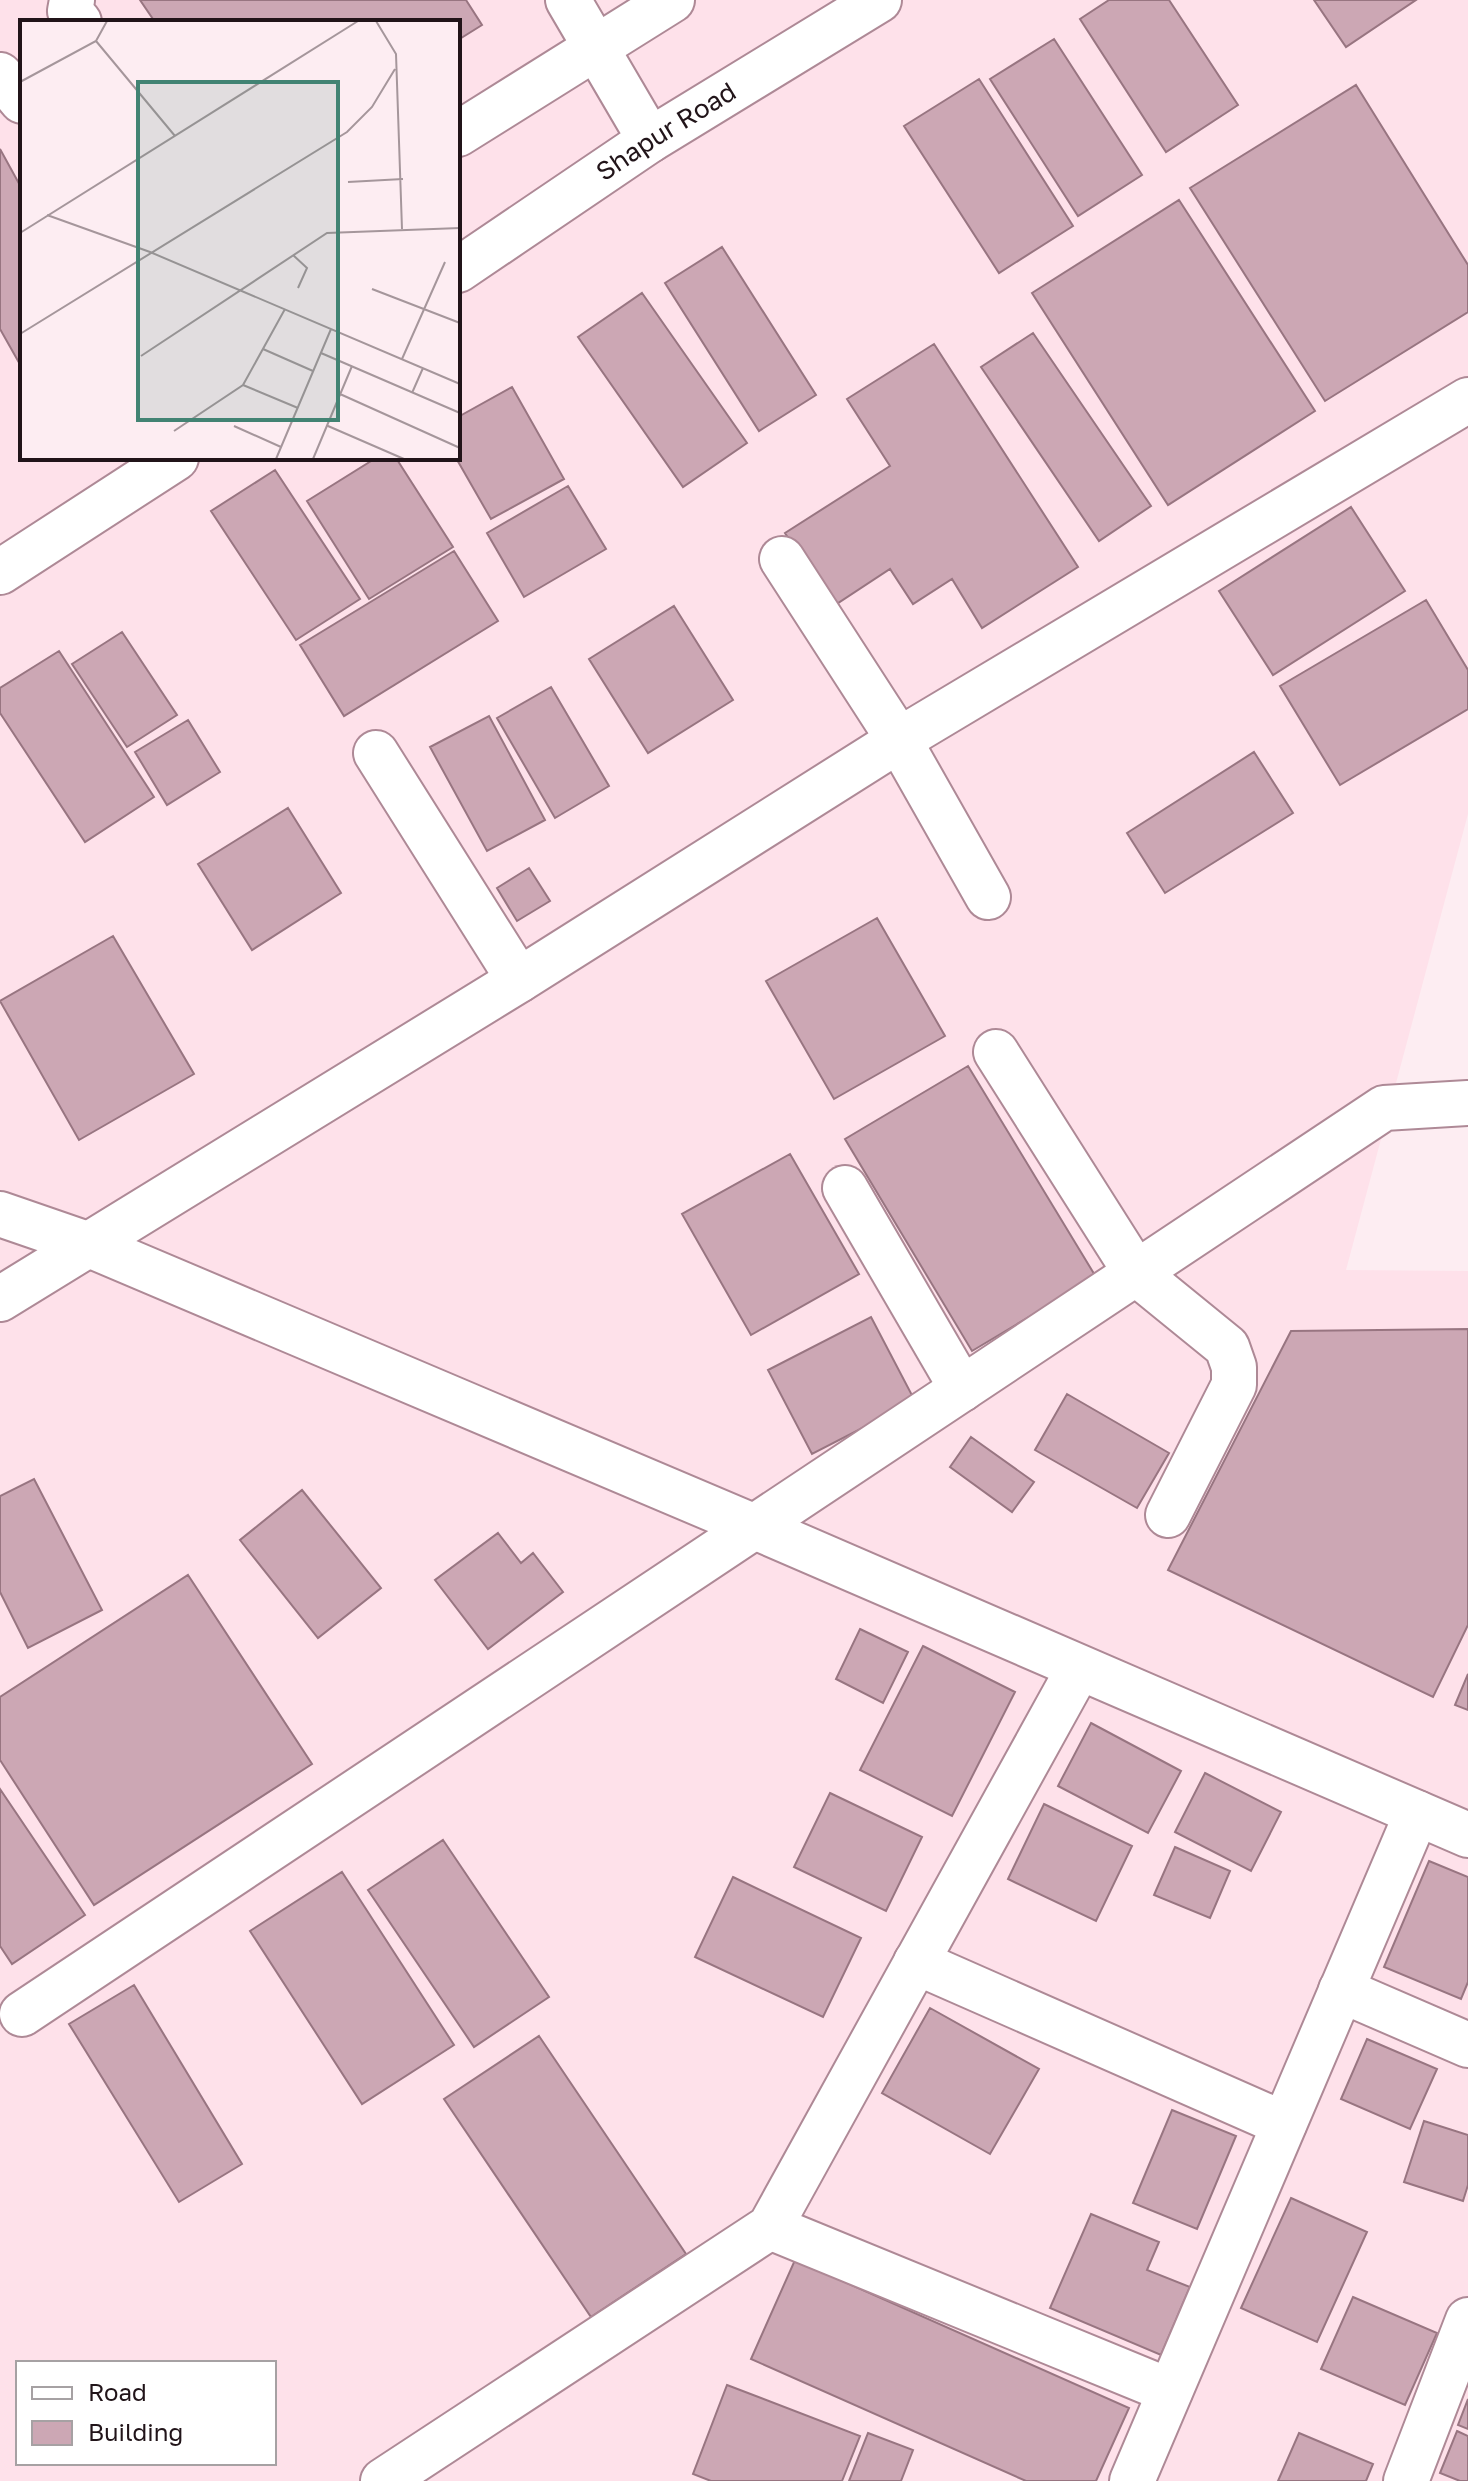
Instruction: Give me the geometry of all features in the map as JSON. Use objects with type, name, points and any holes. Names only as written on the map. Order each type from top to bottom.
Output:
[{"type":"street","points":[[72,0],[70,11],[77,20]]},
{"type":"street","points":[[568,0],[650,140]]},
{"type":"street","points":[[460,133],[672,0]]},
{"type":"street","name":"Shapur Road","points":[[460,269],[650,140],[879,0]]},
{"type":"street","points":[[0,75],[20,99]]},
{"type":"street","points":[[0,1299],[519,980],[899,740],[1468,400]]},
{"type":"street","points":[[0,572],[173,460]]},
{"type":"street","points":[[782,559],[899,740],[988,897]]},
{"type":"street","points":[[376,753],[519,980]]},
{"type":"street","points":[[996,1052],[1136,1273],[1227,1347],[1234,1367],[1234,1385],[1168,1515]]},
{"type":"street","points":[[22,2014],[1384,1108],[1468,1103]]},
{"type":"street","points":[[845,1188],[962,1389]]},
{"type":"street","points":[[0,1214],[87,1244],[755,1527],[1468,1835]]},
{"type":"street","points":[[383,2481],[770,2227],[1079,1668]]},
{"type":"street","points":[[1132,2481],[1417,1813]]},
{"type":"street","points":[[916,1962],[1284,2124]]},
{"type":"street","points":[[1341,1990],[1468,2045]]},
{"type":"street","points":[[770,2227],[1170,2391]]},
{"type":"street","points":[[1406,2481],[1468,2320]]},
{"type":"shaded area","points":[[0,0],[1468,0],[1468,814],[1346,1270],[1468,1271],[1468,2481],[0,2481]]},
{"type":"building","points":[[140,0],[466,0],[482,25],[460,39],[460,20],[154,20]]},
{"type":"building","points":[[1109,0],[1169,0],[1238,105],[1166,152],[1080,19]]},
{"type":"building","points":[[1314,0],[1416,0],[1346,47]]},
{"type":"building","points":[[1054,39],[1142,175],[1078,216],[990,79]]},
{"type":"building","points":[[979,79],[1073,226],[999,273],[904,126]]},
{"type":"building","points":[[1356,85],[1468,265],[1468,312],[1325,401],[1190,188]]},
{"type":"building","points":[[0,149],[20,185],[20,364],[0,329]]},
{"type":"building","points":[[1179,200],[1315,411],[1168,505],[1032,293]]},
{"type":"building","points":[[722,247],[816,395],[759,431],[665,283]]},
{"type":"building","points":[[642,293],[747,443],[683,487],[578,337]]},
{"type":"building","points":[[1033,333],[1151,506],[1099,541],[981,367]]},
{"type":"building","points":[[934,344],[1078,567],[982,628],[952,579],[913,604],[890,569],[832,607],[785,533],[890,466],[847,399]]},
{"type":"building","points":[[512,387],[564,479],[491,519],[457,460],[460,460],[460,416]]},
{"type":"building","points":[[373,460],[397,460],[453,547],[369,599],[307,501]]},
{"type":"building","points":[[275,470],[360,599],[296,640],[211,511]]},
{"type":"building","points":[[568,486],[606,549],[524,597],[487,533]]},
{"type":"building","points":[[1351,507],[1405,591],[1273,675],[1219,591]]},
{"type":"building","points":[[454,551],[498,621],[344,716],[300,645]]},
{"type":"building","points":[[1426,600],[1468,670],[1468,709],[1340,785],[1280,686]]},
{"type":"building","points":[[674,606],[733,700],[648,753],[589,659]]},
{"type":"building","points":[[122,632],[177,715],[127,747],[72,664]]},
{"type":"building","points":[[59,651],[154,797],[85,842],[0,713],[0,688]]},
{"type":"building","points":[[551,687],[609,786],[555,818],[497,718]]},
{"type":"building","points":[[489,716],[545,820],[487,851],[430,747]]},
{"type":"building","points":[[188,720],[220,772],[167,805],[135,752]]},
{"type":"building","points":[[1254,752],[1293,813],[1165,893],[1127,833]]},
{"type":"building","points":[[288,808],[341,893],[252,950],[198,864]]},
{"type":"building","points":[[529,868],[550,901],[517,921],[497,888]]},
{"type":"building","points":[[877,918],[945,1036],[834,1099],[766,981]]},
{"type":"building","points":[[113,936],[194,1074],[79,1140],[0,1001]]},
{"type":"building","points":[[968,1066],[1096,1277],[972,1351],[845,1139]]},
{"type":"building","points":[[790,1154],[859,1274],[751,1335],[682,1214]]},
{"type":"building","points":[[871,1317],[915,1401],[812,1454],[768,1370]]},
{"type":"building","points":[[1468,1329],[1468,1625],[1433,1697],[1168,1570],[1291,1331]]},
{"type":"building","points":[[1067,1394],[1169,1453],[1137,1508],[1035,1450]]},
{"type":"building","points":[[971,1437],[1034,1482],[1012,1512],[950,1467]]},
{"type":"building","points":[[34,1479],[102,1610],[28,1648],[0,1592],[0,1496]]},
{"type":"building","points":[[302,1490],[381,1588],[318,1638],[240,1540]]},
{"type":"building","points":[[498,1533],[521,1563],[533,1553],[563,1592],[488,1649],[435,1580]]},
{"type":"building","points":[[188,1575],[312,1764],[94,1905],[0,1760],[0,1697]]},
{"type":"building","points":[[860,1629],[908,1652],[883,1703],[836,1679]]},
{"type":"building","points":[[923,1646],[1015,1692],[952,1816],[860,1770]]},
{"type":"building","points":[[1468,1674],[1468,1710],[1455,1705]]},
{"type":"building","points":[[1091,1723],[1181,1771],[1148,1833],[1058,1786]]},
{"type":"building","points":[[1205,1773],[1281,1812],[1251,1871],[1175,1832]]},
{"type":"building","points":[[0,1789],[85,1915],[12,1964],[0,1946]]},
{"type":"building","points":[[830,1793],[922,1837],[886,1911],[794,1867]]},
{"type":"building","points":[[1044,1804],[1132,1846],[1096,1921],[1008,1879]]},
{"type":"building","points":[[443,1840],[549,1997],[474,2047],[368,1890]]},
{"type":"building","points":[[1175,1847],[1230,1871],[1210,1918],[1154,1895]]},
{"type":"building","points":[[1429,1861],[1468,1877],[1468,1982],[1461,1999],[1384,1967]]},
{"type":"building","points":[[342,1872],[454,2045],[362,2104],[250,1931]]},
{"type":"building","points":[[733,1877],[861,1938],[823,2017],[695,1957]]},
{"type":"building","points":[[134,1985],[242,2164],[179,2202],[69,2024]]},
{"type":"building","points":[[930,2008],[1039,2069],[990,2154],[882,2093]]},
{"type":"building","points":[[539,2036],[686,2254],[591,2317],[444,2099]]},
{"type":"building","points":[[1367,2039],[1437,2069],[1410,2129],[1341,2099]]},
{"type":"building","points":[[1172,2110],[1236,2136],[1197,2229],[1133,2203]]},
{"type":"building","points":[[1424,2121],[1468,2135],[1468,2185],[1463,2201],[1404,2182]]},
{"type":"building","points":[[1291,2198],[1367,2232],[1317,2342],[1241,2308]]},
{"type":"building","points":[[1091,2214],[1159,2242],[1147,2270],[1190,2287],[1161,2355],[1050,2308]]},
{"type":"building","points":[[795,2260],[1129,2408],[1096,2481],[1026,2481],[751,2359]]},
{"type":"building","points":[[1353,2297],[1437,2333],[1405,2405],[1321,2369]]},
{"type":"building","points":[[727,2385],[860,2436],[842,2481],[711,2481],[693,2474]]},
{"type":"building","points":[[1468,2399],[1468,2429],[1458,2425]]},
{"type":"building","points":[[1457,2431],[1468,2436],[1468,2481],[1440,2473]]},
{"type":"building","points":[[868,2433],[913,2450],[901,2481],[849,2481]]},
{"type":"building","points":[[1299,2433],[1373,2464],[1366,2481],[1278,2481]]}]
